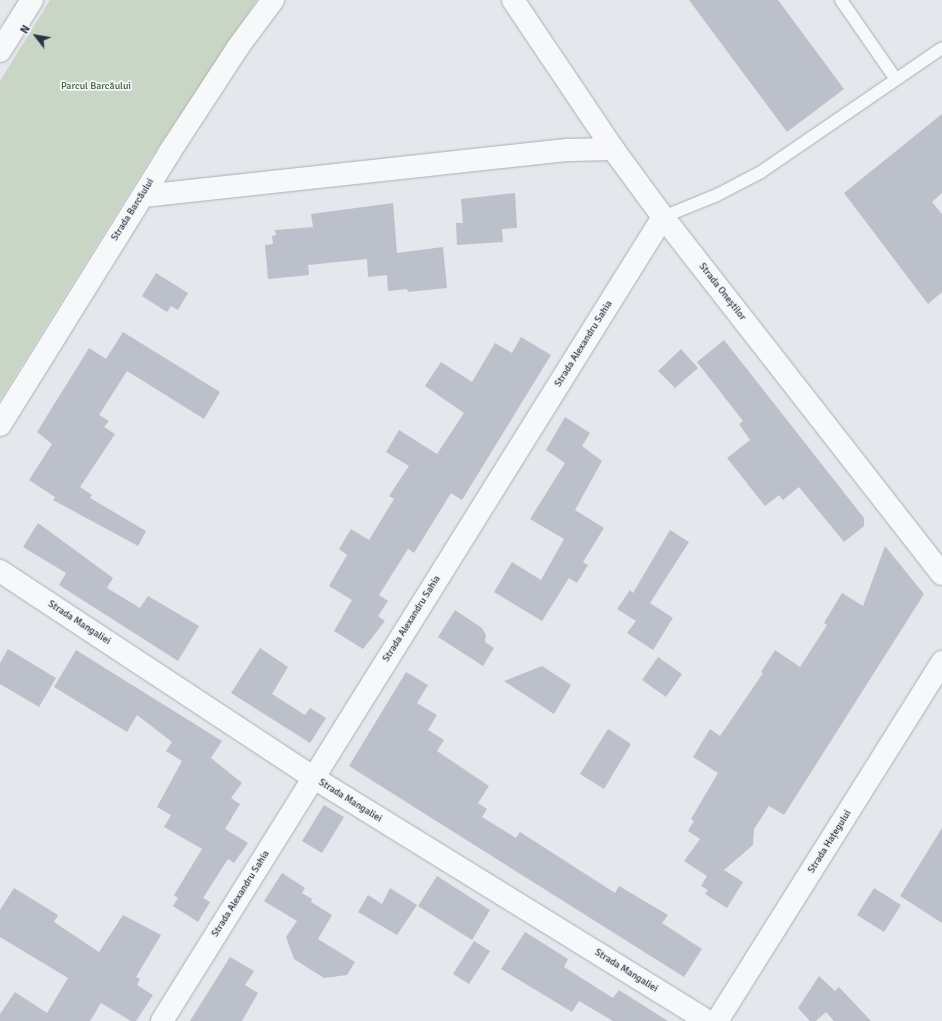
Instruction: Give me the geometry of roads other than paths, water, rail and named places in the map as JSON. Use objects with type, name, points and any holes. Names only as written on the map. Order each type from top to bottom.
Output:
[{"type":"street","points":[[0,51],[32,0]]},
{"type":"street","name":"Strada Barcăului","points":[[0,425],[238,46],[273,0]]},
{"type":"street","name":"Strada Oneștilor","points":[[513,0],[613,149],[663,217],[942,574]]},
{"type":"street","points":[[143,196],[569,150],[613,149]]},
{"type":"street","name":"Strada Alexandru Sahia","points":[[162,1021],[663,217]]},
{"type":"street","name":"Strada Mangaliei","points":[[0,571],[314,778],[707,1021]]},
{"type":"street","name":"Strada Hațegului","points":[[717,1021],[942,662]]},
{"type":"lane","points":[[841,0],[895,78]]},
{"type":"lane","points":[[663,217],[716,195],[761,172],[895,78],[942,48]]},
{"type":"park label","name":"Parcul Barcăului","points":[[96,87]]}]
